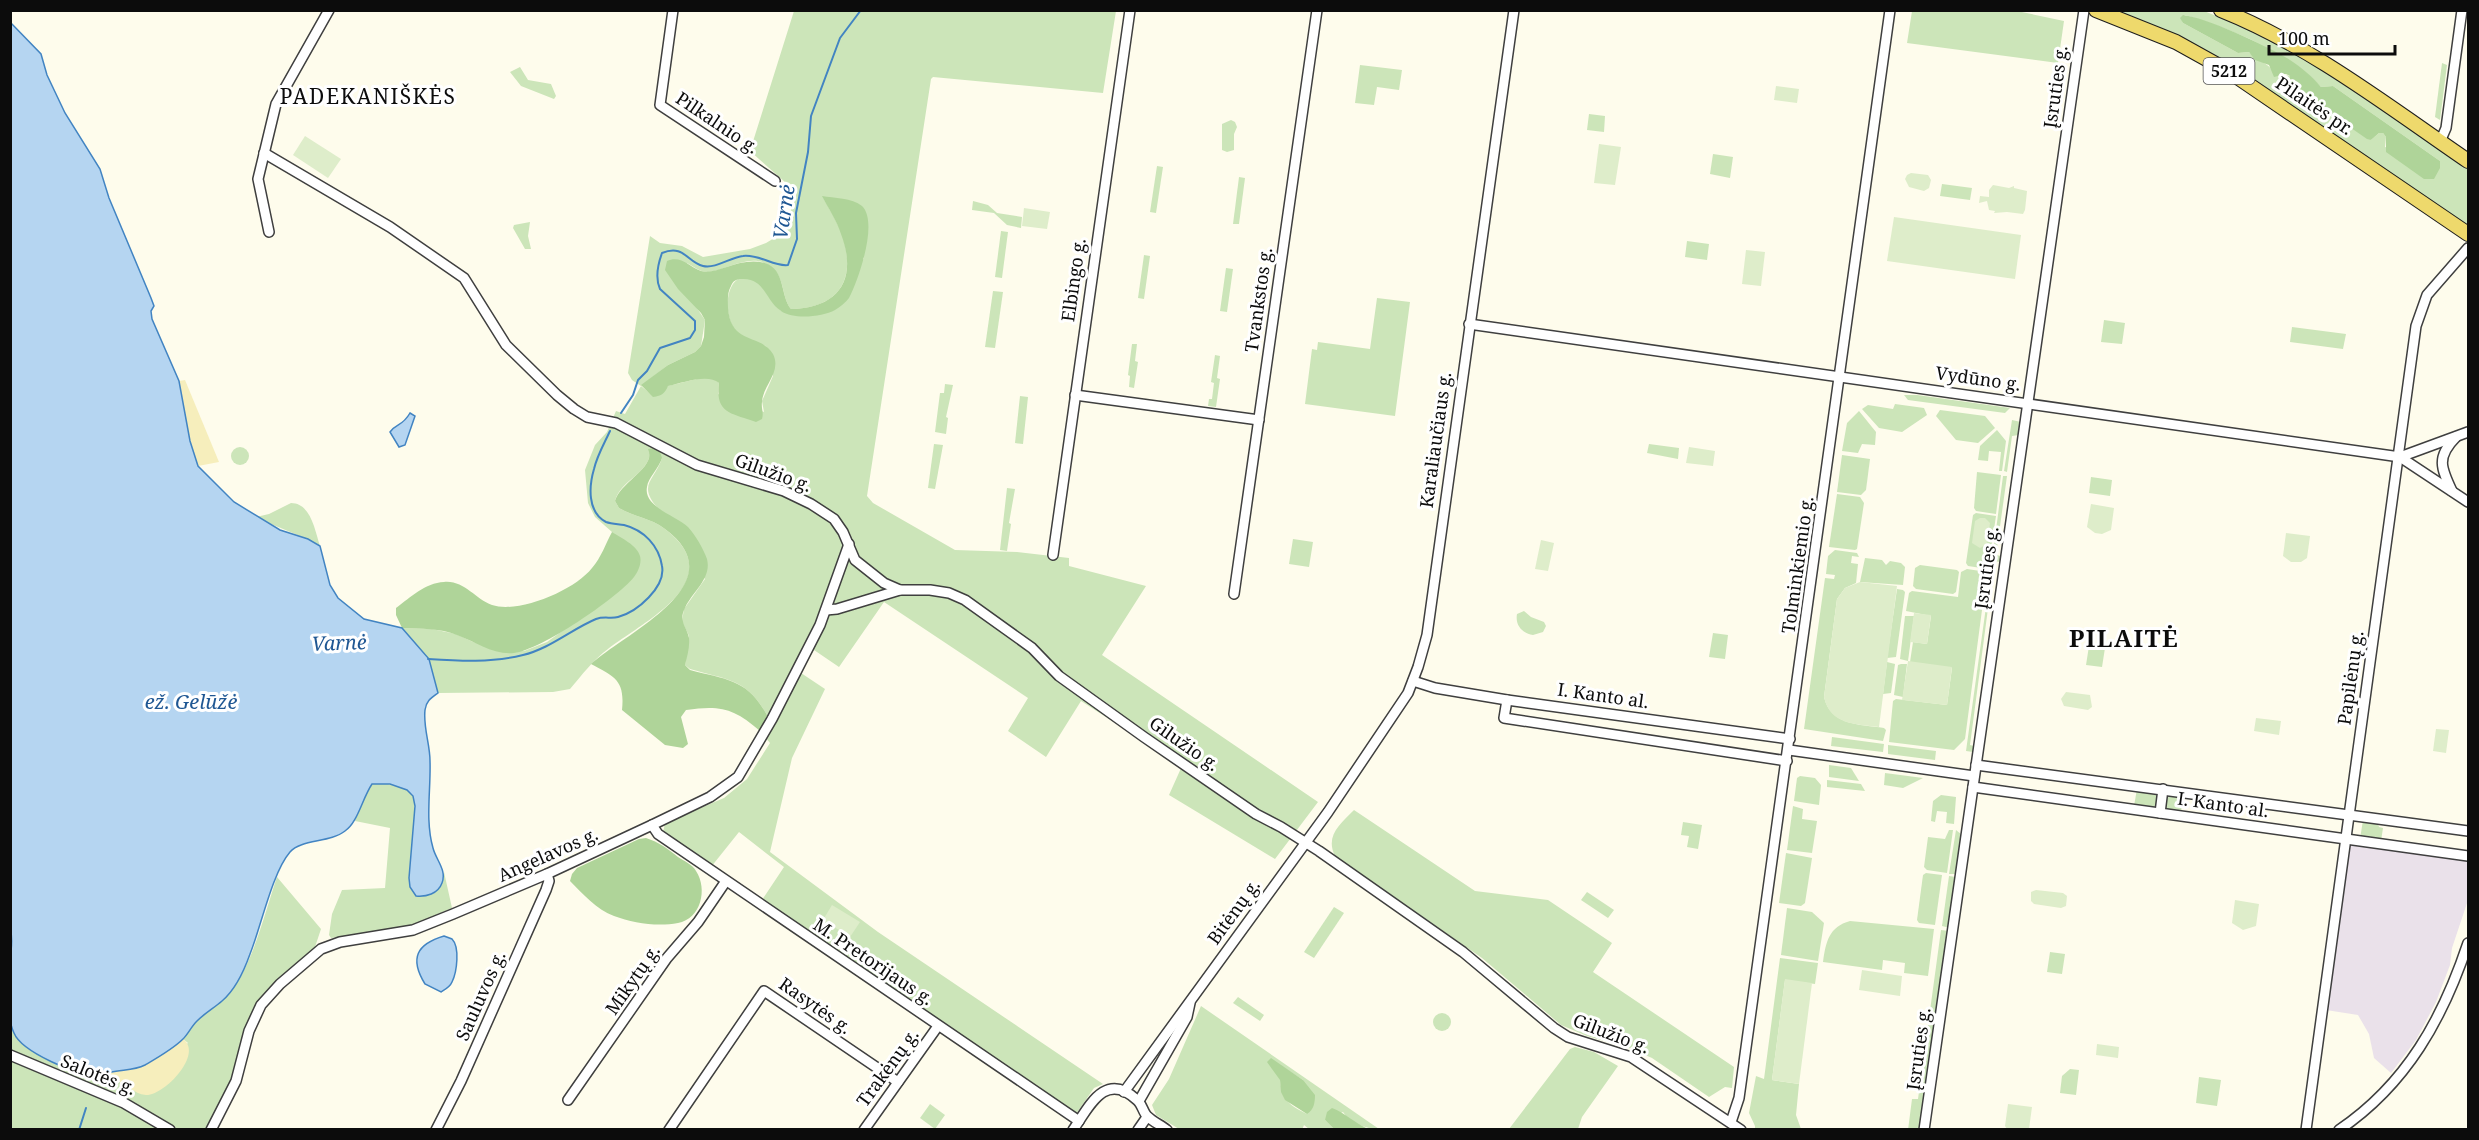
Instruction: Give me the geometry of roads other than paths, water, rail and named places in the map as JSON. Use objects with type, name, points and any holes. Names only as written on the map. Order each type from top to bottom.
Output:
[{"type":"main road","name":"Pilaitės pr.","points":[[2096,10],[2169,39],[2230,72],[2469,234]]},
{"type":"main road","points":[[2221,10],[2259,27],[2317,59],[2469,161]]},
{"type":"street","points":[[268,232],[258,179],[276,104],[329,10]]},
{"type":"street","name":"Pilkalnio g.","points":[[673,10],[660,105],[775,181]]},
{"type":"street","name":"Elbingo g.","points":[[1053,555],[1130,10]]},
{"type":"street","name":"Tvankstos g.","points":[[1234,594],[1317,10]]},
{"type":"street","name":"Karaliaučiaus g.","points":[[1305,842],[1408,693],[1427,635],[1514,10]]},
{"type":"street","name":"Tolminkiemio g.","points":[[1731,1122],[1739,1098],[1789,750],[1890,10]]},
{"type":"street","name":"Įsruties g.","points":[[1924,1130],[2084,10]]},
{"type":"street","points":[[2440,142],[2446,129],[2462,10]]},
{"type":"street","name":"Gilužio g.","points":[[264,153],[390,227],[452,268],[471,286],[501,338],[513,354],[557,396],[586,417],[616,423],[697,465],[784,491],[811,504],[834,519],[849,544],[855,560],[884,583],[900,590],[930,590],[949,593],[965,600],[1032,648],[1059,676],[1111,714],[1257,814],[1305,842],[1463,952],[1554,1028],[1568,1037],[1631,1057],[1741,1130]]},
{"type":"street","name":"Papilėnų g.","points":[[2306,1130],[2419,314],[2422,304],[2434,286],[2469,248]]},
{"type":"street","name":"Vydūno g.","points":[[1469,324],[2400,457],[2469,502]]},
{"type":"street","points":[[1075,395],[1259,420]]},
{"type":"street","points":[[2400,457],[2469,432]]},
{"type":"street","points":[[2452,491],[2444,474],[2442,459],[2444,451],[2458,435]]},
{"type":"street","name":"Angelavos g.","points":[[210,1130],[236,1081],[249,1031],[261,1005],[280,984],[321,949],[340,942],[413,930],[547,874],[652,825],[710,797],[738,777],[772,719],[826,610],[849,544]]},
{"type":"street","points":[[826,610],[844,607],[900,590]]},
{"type":"street","name":"I. Kanto al.","points":[[1413,681],[1435,688],[1790,739]]},
{"type":"street","name":"I. Kanto al.","points":[[1507,699],[1504,718],[1787,761]]},
{"type":"street","points":[[1595,732],[1598,712]]},
{"type":"street","points":[[1635,738],[1638,718]]},
{"type":"street","points":[[1789,750],[1974,776]]},
{"type":"street","name":"I. Kanto al.","points":[[1976,765],[2469,831]]},
{"type":"street","name":"I. Kanto al.","points":[[1973,786],[2469,856]]},
{"type":"street","points":[[2160,813],[2163,789]]},
{"type":"street","name":"M. Pretorijaus g.","points":[[652,825],[658,834],[938,1026],[1076,1125]]},
{"type":"street","name":"Bitėnų g.","points":[[1124,1092],[1305,842]]},
{"type":"street","name":"Sauluvos g.","points":[[436,1130],[546,890],[549,881],[547,874]]},
{"type":"street","name":"Mikytų g.","points":[[568,1100],[667,958],[698,922],[726,881]]},
{"type":"street","points":[[2340,1130],[2383,1094],[2415,1056],[2444,1007],[2469,943]]},
{"type":"street","name":"Rasytės g.","points":[[669,1130],[764,991],[898,1082]]},
{"type":"street","name":"Bitėnų g.","points":[[1139,1101],[1187,1017],[1190,1003]]},
{"type":"street","name":"Trakėnų g.","points":[[864,1130],[938,1026]]},
{"type":"street","name":"Salotės g.","points":[[10,1055],[124,1103],[170,1130]]},
{"type":"street","points":[[1076,1125],[1100,1092],[1109,1090],[1124,1092],[1139,1101],[1148,1117],[1167,1130]]},
{"type":"street","points":[[1138,1130],[1148,1117]]},
{"type":"water","name":"ež. Gelūžė","points":[[10,22],[41,54],[47,75],[65,113],[100,169],[109,198],[154,306],[151,311],[152,319],[179,381],[190,441],[198,466],[234,502],[280,530],[308,539],[320,546],[330,585],[338,598],[364,619],[402,628],[429,659],[438,693],[428,702],[425,716],[430,761],[429,827],[433,848],[443,874],[438,890],[428,895],[416,896],[410,887],[415,806],[413,796],[407,790],[390,784],[372,784],[357,816],[345,831],[332,838],[301,845],[290,852],[272,886],[245,967],[227,997],[203,1015],[185,1037],[170,1050],[145,1065],[109,1072],[97,1078],[51,1062],[19,1041],[11,1025],[9,1009],[12,942],[10,928]]},
{"type":"water","points":[[410,413],[415,416],[405,445],[399,447],[390,432]]},
{"type":"water","points":[[444,936],[455,943],[457,960],[451,984],[441,992],[425,984],[417,967],[417,959],[418,953],[427,943]]},
{"type":"waterway","name":"Varnė","points":[[621,413],[633,395],[638,380],[647,371],[660,348],[690,338],[695,330],[695,321],[660,289],[658,271],[662,253],[680,252],[703,266],[743,256],[788,265],[797,239],[796,213],[808,152],[811,116],[840,38],[861,10]]},
{"type":"waterway","name":"Varnė","points":[[428,659],[487,660],[511,658],[533,652],[596,619],[615,618],[626,614],[649,598],[662,574],[658,552],[638,531],[624,525],[606,522],[600,518],[595,512],[591,498],[592,476],[610,431]]},
{"type":"waterway","points":[[79,1130],[86,1108]]},
{"type":"district","name":"PADEKANIŠKĖS","points":[[368,97]]},
{"type":"district","name":"PILAITĖ","points":[[2124,639]]}]
